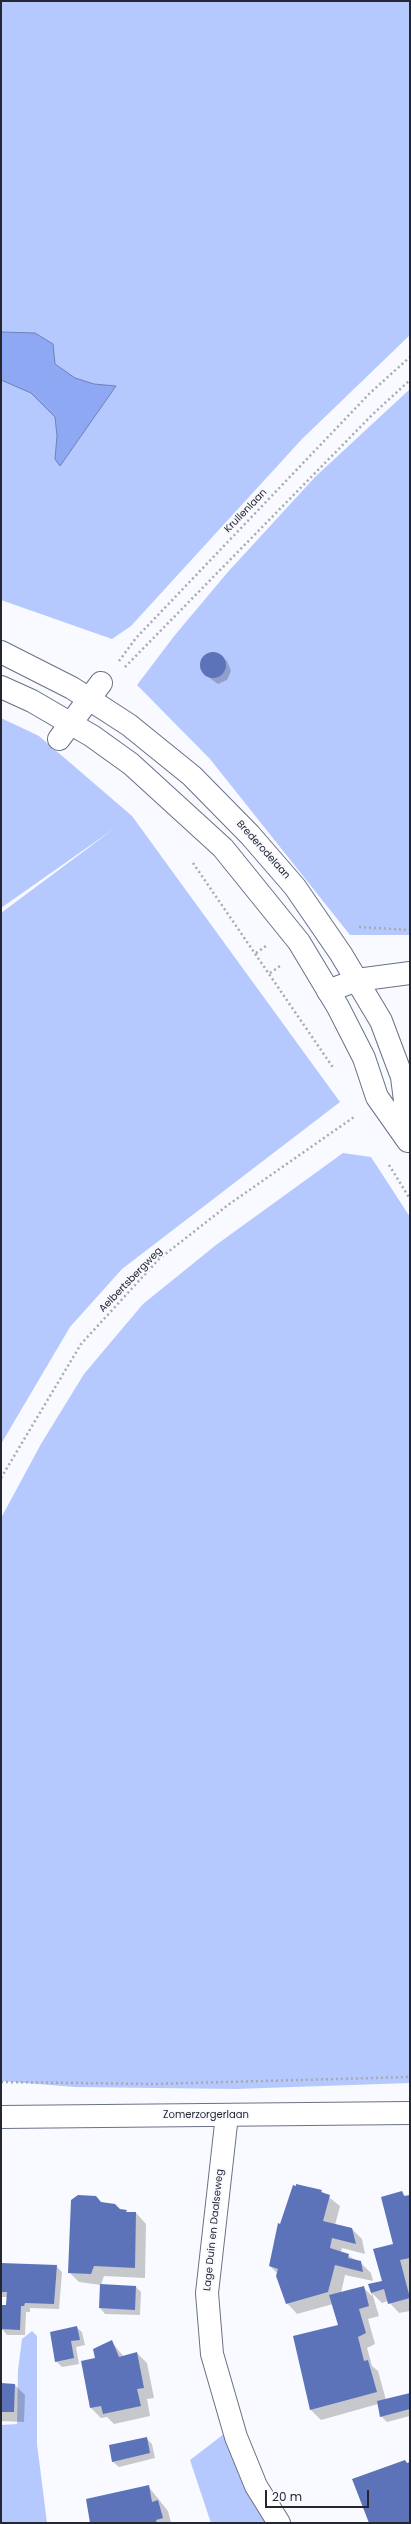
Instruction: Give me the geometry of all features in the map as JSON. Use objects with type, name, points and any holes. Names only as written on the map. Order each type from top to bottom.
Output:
[{"type":"street","name":"Brederodelaan","points":[[1,652],[95,691],[129,725],[192,776],[250,835],[295,887],[357,980],[381,1021],[402,1077],[410,1140]]},
{"type":"street","points":[[1,687],[32,701],[65,731],[131,764],[224,848],[299,942],[328,990],[364,1058],[377,1097],[410,1143]]},
{"type":"street","points":[[65,731],[95,691]]},
{"type":"street","points":[[328,990],[357,980],[410,973]]},
{"type":"street","name":"Zomerzorgerlaan","points":[[1,2117],[410,2113]]},
{"type":"street","name":"Lage Duin en Daalseweg","points":[[227,2115],[207,2293],[212,2354],[236,2437],[256,2486],[279,2523]]},
{"type":"path","name":"Krullenlaan","points":[[95,691],[136,638],[370,393],[410,357]]},
{"type":"path","points":[[95,691],[132,662],[367,421],[410,380]]},
{"type":"path","points":[[190,859],[337,1074]]},
{"type":"path","points":[[358,927],[410,930]]},
{"type":"path","name":"Aelbertsbergweg","points":[[1,1478],[81,1344],[159,1259],[228,1205],[355,1116]]},
{"type":"path","points":[[1,2082],[176,2083],[410,2077]]},
{"type":"shaded area","points":[[1,1],[410,1],[410,335],[302,439],[131,626],[112,639],[1,600]]},
{"type":"shaded area","points":[[1,332],[35,333],[53,344],[55,364],[75,378],[94,384],[116,386],[60,466],[55,459],[57,436],[55,417],[31,393],[1,380]]},
{"type":"shaded area","points":[[410,389],[410,935],[350,935],[210,759],[137,685],[175,635],[227,573],[315,477]]},
{"type":"shaded area","points":[[1,718],[39,736],[132,816],[340,1102],[122,1269],[70,1327],[1,1444],[1,913],[115,828],[1,908]]},
{"type":"shaded area","points":[[343,1153],[371,1157],[410,1217],[410,2083],[236,2089],[75,2087],[1,2081],[1,1518],[41,1444],[84,1374],[143,1304],[216,1245]]},
{"type":"shaded area","points":[[32,2331],[37,2336],[37,2444],[47,2523],[1,2523],[1,2425],[17,2424],[18,2370],[22,2339]]},
{"type":"shaded area","points":[[224,2434],[265,2523],[211,2523],[190,2460]]},
{"type":"building","points":[[213,652],[222,656],[226,665],[222,674],[213,678],[204,674],[200,665],[204,656]]},
{"type":"building","points":[[296,2184],[322,2190],[321,2192],[330,2195],[323,2221],[352,2228],[356,2244],[332,2238],[330,2248],[349,2254],[348,2258],[361,2261],[363,2272],[335,2265],[328,2292],[286,2304],[276,2276],[278,2269],[269,2266],[278,2223],[280,2224],[293,2185],[296,2186]]},
{"type":"building","points":[[402,2191],[404,2196],[410,2195],[410,2258],[400,2260],[410,2298],[388,2304],[384,2289],[371,2293],[368,2284],[382,2281],[373,2249],[393,2244],[381,2197]]},
{"type":"building","points":[[78,2195],[96,2196],[101,2202],[115,2204],[120,2209],[127,2210],[126,2212],[136,2212],[135,2268],[94,2266],[91,2274],[68,2273],[71,2200]]},
{"type":"building","points":[[1,2263],[57,2265],[54,2304],[25,2303],[24,2306],[21,2306],[20,2330],[1,2329],[2,2305],[6,2305],[7,2292],[1,2292]]},
{"type":"building","points":[[100,2284],[136,2286],[135,2310],[99,2308]]},
{"type":"building","points":[[364,2286],[369,2306],[359,2309],[366,2333],[358,2337],[364,2361],[368,2360],[377,2392],[310,2410],[293,2336],[338,2325],[329,2295]]},
{"type":"building","points":[[77,2326],[80,2340],[71,2341],[74,2358],[55,2362],[50,2332]]},
{"type":"building","points":[[112,2340],[119,2357],[137,2352],[144,2388],[137,2389],[141,2406],[103,2414],[101,2406],[90,2408],[81,2361],[95,2358],[93,2349]]},
{"type":"building","points":[[1,2383],[15,2384],[14,2412],[1,2412]]},
{"type":"building","points":[[410,2393],[410,2409],[380,2417],[377,2401]]},
{"type":"building","points":[[147,2437],[150,2453],[112,2462],[109,2445]]},
{"type":"building","points":[[405,2460],[407,2463],[410,2462],[410,2523],[369,2523],[352,2479]]},
{"type":"building","points":[[149,2485],[152,2502],[158,2500],[163,2518],[156,2520],[157,2523],[90,2523],[86,2499]]}]
